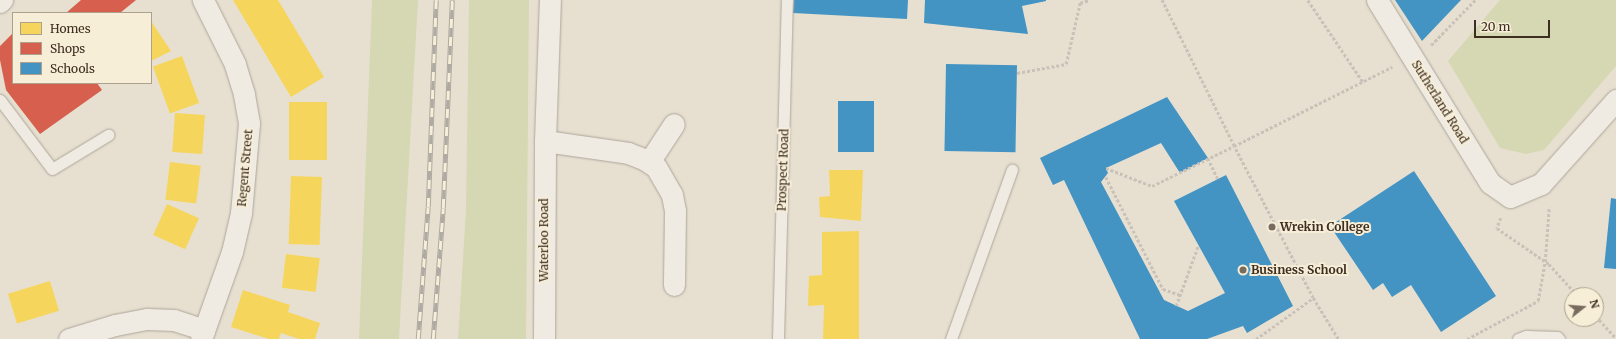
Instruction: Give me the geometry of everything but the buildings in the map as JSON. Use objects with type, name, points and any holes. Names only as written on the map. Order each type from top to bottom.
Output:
[{"type":"street","name":"Regent Street","points":[[202,335],[232,252],[241,214],[249,123],[244,94],[235,64],[203,0]]},
{"type":"street","name":"Waterloo Road","points":[[544,339],[545,141],[550,0]]},
{"type":"street","name":"Sutherland Road","points":[[1377,0],[1490,183],[1510,197]]},
{"type":"street","points":[[1510,197],[1541,184],[1616,100]]},
{"type":"street","points":[[649,162],[674,124]]},
{"type":"street","points":[[545,141],[628,153],[649,162],[656,167],[672,195],[675,212],[674,285]]},
{"type":"street","points":[[69,339],[115,325],[147,319],[174,320],[202,335]]},
{"type":"lane","name":"Prospect Road","points":[[778,339],[787,0]]},
{"type":"lane","points":[[0,100],[52,169],[108,134]]},
{"type":"lane","points":[[951,339],[1012,170]]},
{"type":"lane","points":[[1518,339],[1526,336],[1557,337],[1559,339]]},
{"type":"path","points":[[1017,73],[1066,64],[1080,3],[1089,0]]},
{"type":"path","points":[[1162,0],[1234,146],[1313,298],[1338,339]]},
{"type":"path","points":[[1308,0],[1363,82]]},
{"type":"path","points":[[1106,168],[1152,186],[1363,82],[1433,44],[1475,0]]},
{"type":"path","points":[[1208,158],[1218,179]]},
{"type":"path","points":[[1106,177],[1163,289],[1180,295]]},
{"type":"path","points":[[1467,339],[1538,301],[1545,262],[1549,203],[1541,184]]},
{"type":"path","points":[[1510,197],[1497,228],[1545,262],[1569,287]]},
{"type":"path","points":[[1176,306],[1198,246]]},
{"type":"path","points":[[1256,339],[1313,298]]},
{"type":"path","points":[[1604,325],[1616,338]]},
{"type":"green space","points":[[372,0],[418,0],[399,339],[359,339]]},
{"type":"green space","points":[[469,0],[529,0],[526,339],[458,339],[466,210]]},
{"type":"green space","points":[[1500,0],[1616,0],[1616,66],[1544,150],[1526,154],[1500,148],[1448,61]]},
{"type":"railway","points":[[418,339],[428,207],[436,0]]},
{"type":"railway","points":[[433,339],[443,208],[452,0]]},
{"type":"place","name":"Wrekin College","points":[[1272,227]]},
{"type":"place","name":"Business School","points":[[1243,270]]}]
